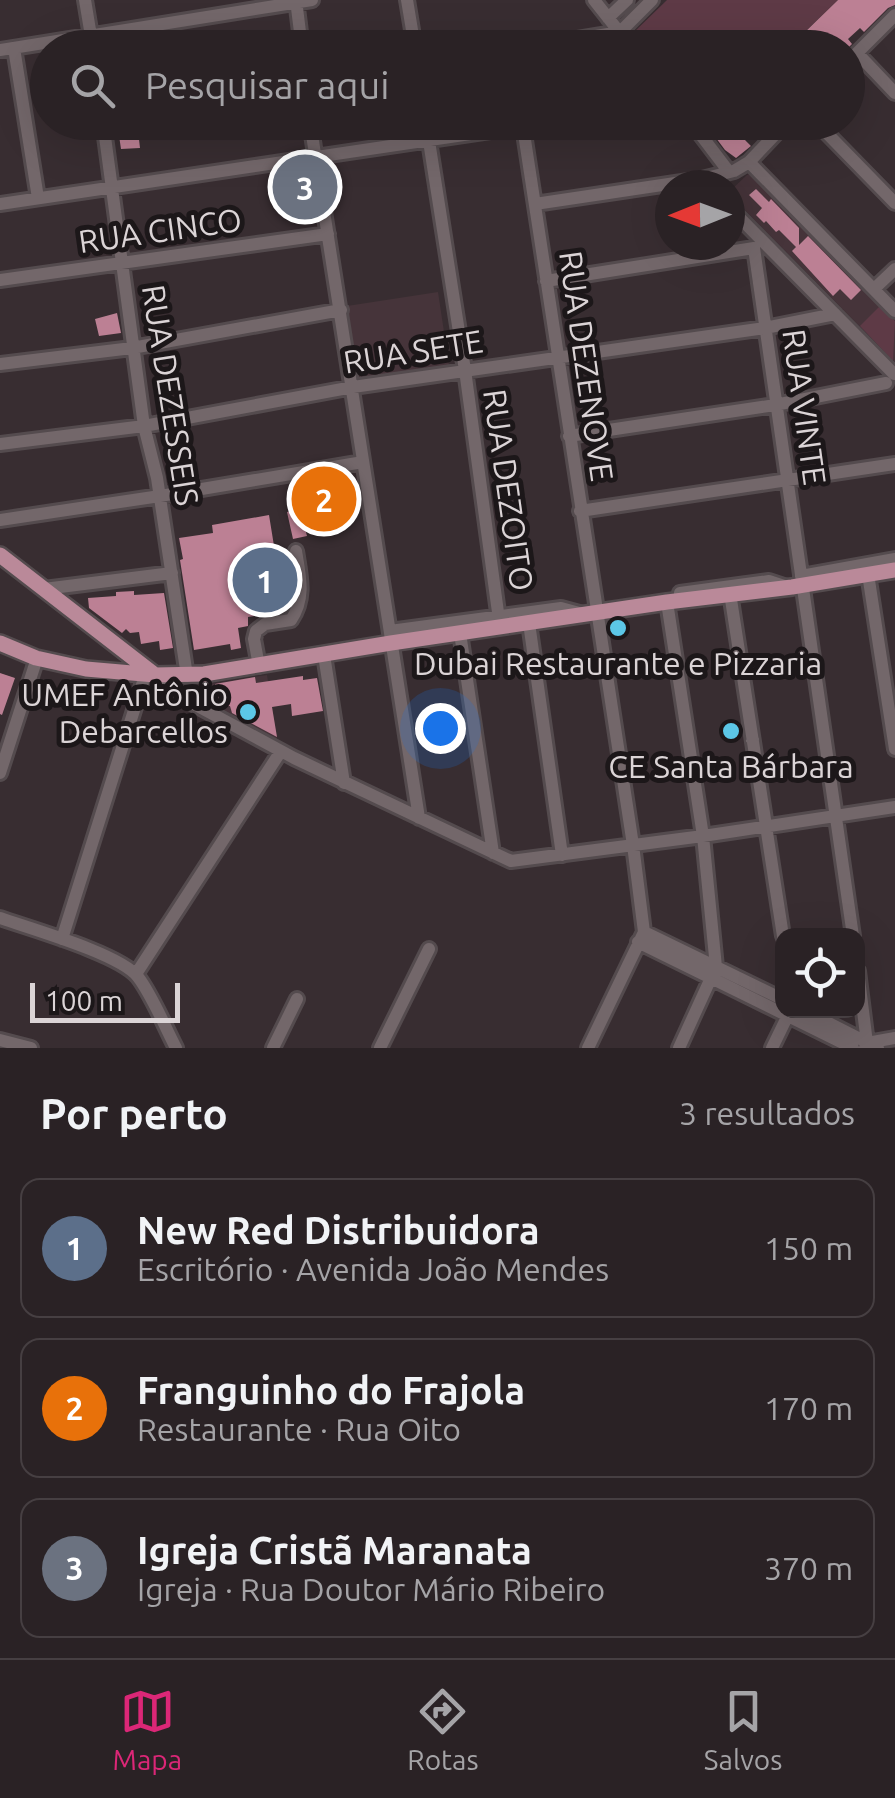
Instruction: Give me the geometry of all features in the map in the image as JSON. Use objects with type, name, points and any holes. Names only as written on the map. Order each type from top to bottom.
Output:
[{"type":"main road","points":[[0,555],[149,673]]},
{"type":"main road","points":[[0,643],[37,658],[86,668],[187,676],[324,655],[390,637],[460,633],[500,622],[529,623],[895,570]]},
{"type":"street","points":[[85,0],[91,30]]},
{"type":"street","points":[[149,30],[312,0]]},
{"type":"street","points":[[407,0],[412,30]]},
{"type":"street","points":[[594,0],[618,30]]},
{"type":"street","points":[[608,18],[627,0]]},
{"type":"street","points":[[622,30],[652,0]]},
{"type":"street","points":[[296,1],[300,30]]},
{"type":"street","points":[[865,45],[895,15]]},
{"type":"street","points":[[7,49],[38,198]]},
{"type":"street","points":[[865,69],[895,93]]},
{"type":"street","name":"RUA DEZESSEIS","points":[[105,140],[132,348],[160,496],[187,676]]},
{"type":"street","points":[[314,140],[419,818]]},
{"type":"street","points":[[0,204],[428,140]]},
{"type":"street","name":"RUA DEZOITO","points":[[428,140],[500,622]]},
{"type":"street","name":"RUA DEZENOVE","points":[[524,140],[633,845],[640,937]]},
{"type":"street","points":[[705,140],[727,170]]},
{"type":"street","points":[[733,170],[750,162],[770,140]]},
{"type":"street","points":[[834,140],[895,203]]},
{"type":"street","points":[[750,162],[895,310]]},
{"type":"street","points":[[535,204],[655,188]]},
{"type":"street","points":[[569,436],[775,405],[893,381],[835,314],[758,244],[745,227]]},
{"type":"street","name":"RUA CINCO","points":[[0,280],[328,234]]},
{"type":"street","points":[[546,281],[758,244]]},
{"type":"street","name":"RUA VINTE","points":[[758,244],[797,582],[851,928]]},
{"type":"street","points":[[874,289],[895,269]]},
{"type":"street","points":[[0,364],[132,348],[340,310]]},
{"type":"street","name":"RUA SETE","points":[[0,444],[144,426],[353,388],[765,328],[835,314]]},
{"type":"street","points":[[0,520],[363,462]]},
{"type":"street","points":[[580,511],[895,464]]},
{"type":"street","points":[[258,666],[256,631],[265,624],[295,616],[301,597],[296,550]]},
{"type":"street","points":[[390,637],[500,622],[561,608],[596,613],[620,602],[769,581],[797,582],[895,559]]},
{"type":"street","points":[[44,589],[172,573]]},
{"type":"street","points":[[868,574],[895,748]]},
{"type":"street","points":[[730,594],[781,928]]},
{"type":"street","points":[[667,602],[703,836],[714,973],[679,1048]]},
{"type":"street","points":[[529,623],[562,854]]},
{"type":"street","points":[[460,633],[493,853]]},
{"type":"street","points":[[324,655],[344,783]]},
{"type":"street","points":[[0,773],[37,658]]},
{"type":"street","points":[[62,939],[149,673],[192,703],[281,751],[511,861],[895,807]]},
{"type":"street","points":[[136,974],[281,751]]},
{"type":"street","points":[[0,918],[114,960],[136,974],[176,1048]]},
{"type":"street","points":[[588,1048],[640,937],[775,1006]]},
{"type":"street","points":[[380,1048],[429,949]]},
{"type":"street","points":[[714,973],[775,996]]},
{"type":"street","points":[[273,1048],[297,999]]},
{"type":"street","points":[[865,1015],[870,1046]]},
{"type":"street","points":[[772,1048],[787,1018]]},
{"type":"street","points":[[798,1018],[852,1048]]},
{"type":"street","points":[[820,1018],[870,1046],[895,1038]]},
{"type":"street","points":[[0,1040],[31,1048]]},
{"type":"path","points":[[746,741],[759,739]]},
{"type":"shaded area","points":[[667,0],[838,0],[807,30],[636,30]]},
{"type":"shaded area","points":[[747,175],[895,321],[895,362],[745,210]]},
{"type":"shaded area","points":[[438,292],[449,365],[358,379],[347,306]]},
{"type":"shaded area","points":[[880,306],[895,321],[893,361],[860,326]]},
{"type":"shaded area","name":"UMEF Antônio Debarcellos","points":[[267,675],[277,740],[184,688]]},
{"type":"building","points":[[838,0],[895,0],[895,5],[865,31],[807,30]]},
{"type":"building","points":[[120,140],[139,140],[140,148],[121,149]]},
{"type":"building","points":[[718,140],[745,140],[751,146],[736,158]]},
{"type":"building","points":[[308,173],[312,199],[299,200],[296,174]]},
{"type":"building","points":[[756,189],[799,228],[799,245],[808,236],[861,290],[851,300],[840,289],[833,296],[792,251],[796,247],[756,215],[762,208],[749,195]]},
{"type":"building","points":[[117,313],[121,333],[99,336],[95,319]]},
{"type":"building","points":[[327,482],[331,514],[322,516],[317,483]]},
{"type":"building","points":[[300,509],[307,536],[293,539],[287,512]]},
{"type":"building","points":[[269,515],[275,552],[282,551],[286,574],[279,575],[284,611],[248,617],[248,626],[238,628],[241,648],[231,650],[230,644],[194,650],[179,538],[213,533],[212,525]]},
{"type":"building","points":[[134,591],[134,595],[164,593],[173,648],[160,650],[159,641],[141,644],[139,632],[126,629],[122,633],[89,608],[88,598]]},
{"type":"building","points":[[0,673],[15,678],[2,715],[0,714]]},
{"type":"building","points":[[303,676],[303,680],[317,678],[323,711],[292,716],[291,704],[272,707],[277,737],[232,713],[230,706],[218,706],[215,684],[255,677],[256,683]]},
{"type":"place","name":"Igreja Cristã Maranata","points":[[305,187]]},
{"type":"place","name":"Franguinho do Frajola","points":[[324,499]]},
{"type":"place","name":"New Red Distribuidora","points":[[265,580]]},
{"type":"place","name":"Dubai Restaurante e Pizzaria","points":[[618,628]]},
{"type":"place","name":"UMEF Antônio Debarcellos","points":[[248,712]]},
{"type":"place","name":"CE Santa Bárbara","points":[[731,731]]}]
